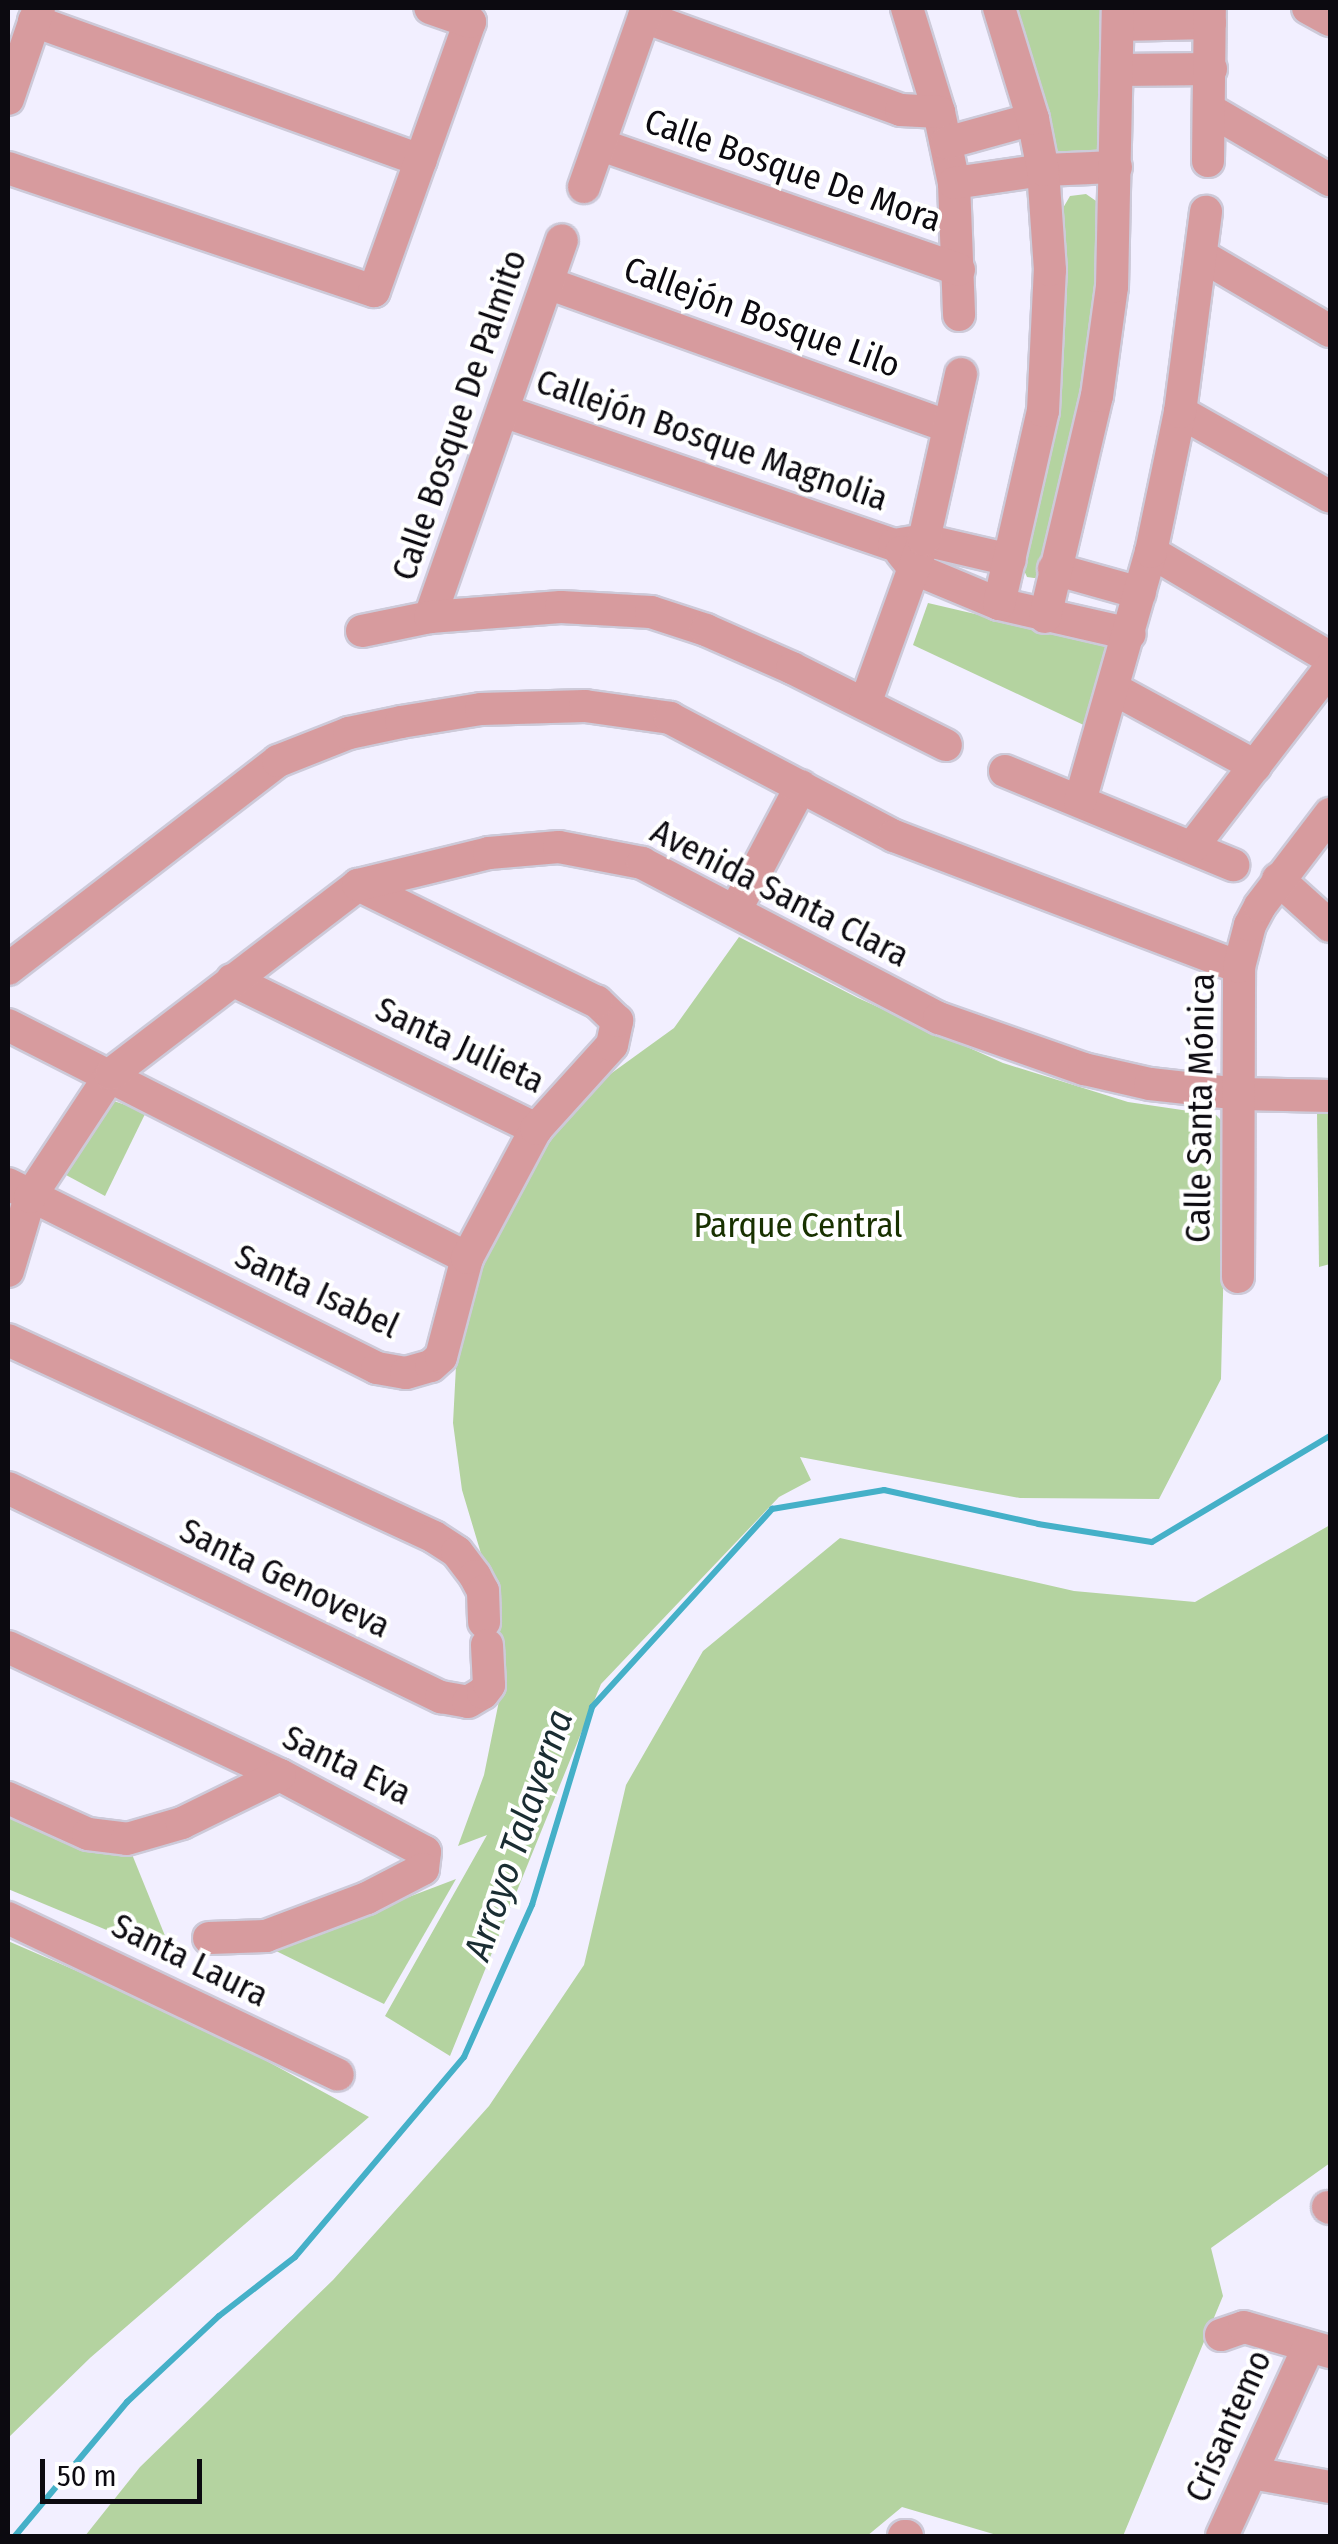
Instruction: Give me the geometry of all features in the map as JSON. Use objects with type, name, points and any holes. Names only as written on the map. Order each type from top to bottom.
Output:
[{"type":"street","points":[[8,168],[374,291],[470,22],[430,8]]},
{"type":"street","points":[[907,8],[943,127],[954,183],[960,315]]},
{"type":"street","points":[[999,8],[1033,119],[1043,170],[1050,270],[1043,411],[999,604]]},
{"type":"street","points":[[1308,8],[1330,20]]},
{"type":"street","points":[[584,187],[645,12],[943,127],[1033,119]]},
{"type":"street","points":[[8,99],[36,14],[421,160]]},
{"type":"street","points":[[1045,617],[1097,396],[1112,287],[1118,16],[1210,15],[1208,161]]},
{"type":"street","points":[[1118,70],[1211,69]]},
{"type":"street","points":[[1210,110],[1330,180]]},
{"type":"street","name":"Calle Bosque De Mora","points":[[601,145],[959,270]]},
{"type":"street","points":[[954,183],[1043,170],[1116,167]]},
{"type":"street","points":[[1080,801],[1151,552],[1180,412],[1206,212]]},
{"type":"street","name":"Calle Bosque De Palmito","points":[[430,617],[550,284],[562,240]]},
{"type":"street","points":[[1202,256],[1330,331]]},
{"type":"street","name":"Callejón Bosque Lilo","points":[[550,284],[947,426]]},
{"type":"street","points":[[865,704],[961,374]]},
{"type":"street","name":"Callejón Bosque Magnolia","points":[[503,411],[911,552]]},
{"type":"street","points":[[1180,412],[1330,498]]},
{"type":"street","points":[[911,552],[1010,560]]},
{"type":"street","points":[[911,552],[999,604],[1130,634]]},
{"type":"street","points":[[1151,552],[1330,658]]},
{"type":"street","points":[[1054,570],[1140,594]]},
{"type":"street","points":[[362,632],[430,617],[592,606],[651,612],[706,630],[946,745]]},
{"type":"street","points":[[1193,846],[1330,668]]},
{"type":"street","points":[[1114,689],[1255,766]]},
{"type":"street","points":[[8,970],[278,760],[349,733],[481,709],[585,706],[670,718],[894,836],[1239,967]]},
{"type":"street","points":[[1005,771],[1234,865]]},
{"type":"street","points":[[736,909],[801,786]]},
{"type":"street","name":"Calle Santa Mónica","points":[[1238,1277],[1239,967],[1250,925],[1278,879],[1330,814]]},
{"type":"street","name":"Avenida Santa Clara","points":[[8,1270],[19,1190],[112,1074],[358,884],[488,854],[559,847],[642,863],[939,1018],[1084,1070],[1150,1084],[1241,1094],[1330,1096]]},
{"type":"street","points":[[1278,879],[1330,926]]},
{"type":"street","name":"Santa Julieta","points":[[232,980],[536,1129],[612,1045],[617,1026],[614,1016],[597,1002],[358,884]]},
{"type":"street","points":[[8,1024],[467,1258],[536,1129]]},
{"type":"street","name":"Santa Isabel","points":[[19,1190],[392,1372],[420,1371],[441,1357],[467,1258]]},
{"type":"street","name":"Santa Genoveva","points":[[8,1340],[434,1537],[457,1552],[482,1591],[489,1685],[483,1694],[468,1702],[440,1698],[8,1488]]},
{"type":"street","name":"Santa Eva","points":[[8,1647],[422,1848],[426,1865],[392,1887],[266,1936],[209,1938]]},
{"type":"street","points":[[8,1798],[88,1834],[126,1839],[182,1823],[280,1776]]},
{"type":"street","name":"Santa Laura","points":[[8,1918],[338,2075]]},
{"type":"street","points":[[1220,2335],[1244,2327],[1319,2350]]},
{"type":"street","name":"Crisantemo","points":[[1222,2536],[1319,2350]]},
{"type":"street","points":[[1252,2472],[1330,2487]]},
{"type":"green space","points":[[1011,8],[1108,8],[1102,147],[1094,154],[1060,154],[1053,147]]},
{"type":"green space","points":[[1086,194],[1099,203],[1099,274],[1084,387],[1039,578],[1027,577],[1022,566],[1039,505],[1059,400],[1063,208],[1070,196]]},
{"type":"green space","points":[[928,603],[1109,645],[1090,728],[913,645]]},
{"type":"green space","name":"Parque Central","points":[[739,937],[858,998],[1003,1063],[1128,1102],[1216,1115],[1227,1126],[1221,1379],[1159,1499],[1020,1498],[800,1457],[811,1480],[779,1497],[601,1684],[450,2056],[385,2016],[487,1835],[458,1846],[484,1775],[501,1691],[500,1642],[488,1577],[462,1490],[453,1423],[456,1366],[472,1288],[493,1229],[544,1135],[591,1088],[674,1028]]},
{"type":"green space","points":[[111,1100],[146,1112],[105,1196],[66,1175]]},
{"type":"green space","points":[[1330,1110],[1330,1264],[1319,1267],[1317,1112]]},
{"type":"green space","points":[[1330,1525],[1330,2163],[1211,2248],[1223,2296],[1123,2536],[1000,2536],[902,2507],[867,2536],[85,2536],[140,2467],[333,2280],[489,2106],[584,1965],[626,1785],[703,1651],[840,1538],[1074,1591],[1195,1602]]},
{"type":"green space","points":[[8,1802],[127,1842],[174,1958],[8,1889]]},
{"type":"green space","points":[[456,1879],[384,2004],[272,1949]]},
{"type":"green space","points":[[8,1941],[199,2024],[369,2117],[90,2358],[8,2438]]},
{"type":"waterway","name":"Arroyo Talaverna","points":[[15,2536],[127,2402],[219,2316],[295,2257],[464,2057],[532,1905],[592,1707],[772,1509],[884,1490],[1038,1524],[1152,1542],[1330,1436]]}]
